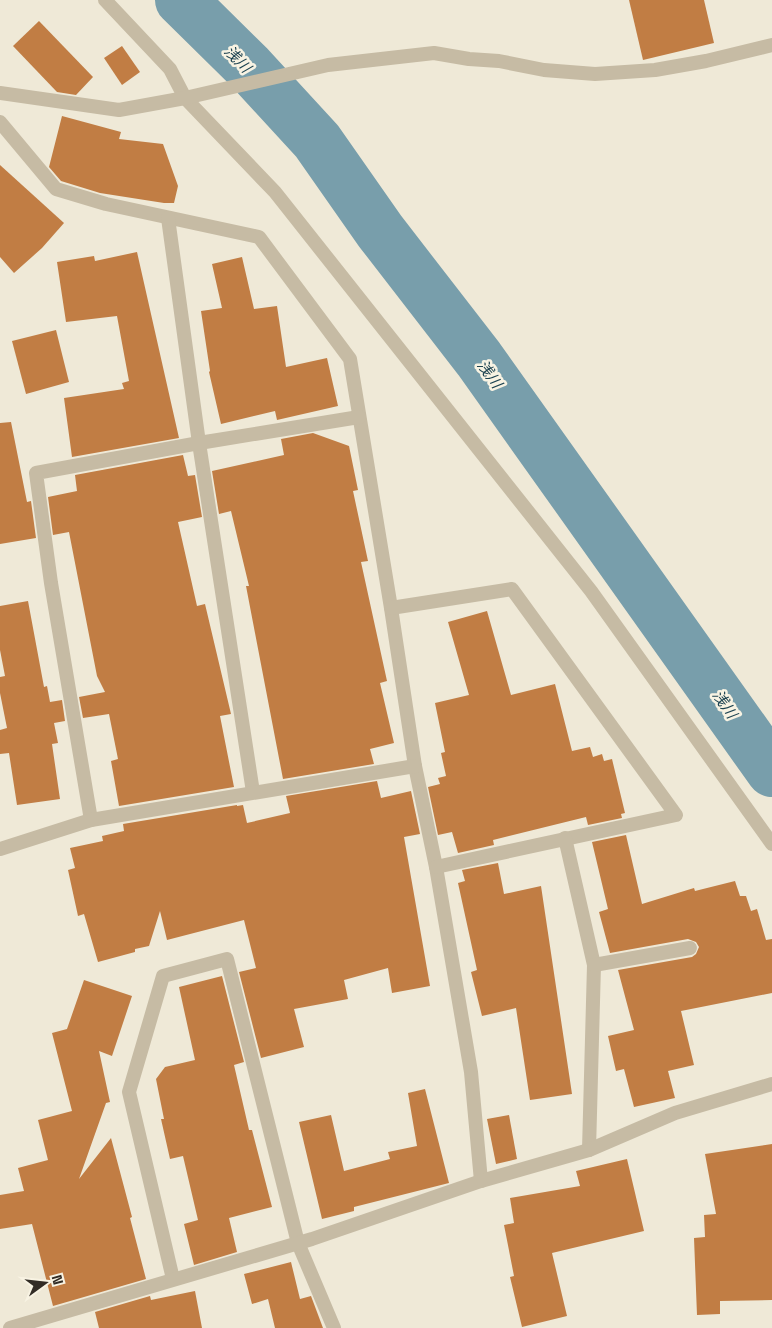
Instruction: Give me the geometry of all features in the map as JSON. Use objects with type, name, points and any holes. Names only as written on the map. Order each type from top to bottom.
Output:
[{"type":"street","points":[[105,0],[170,70],[185,98],[275,192],[590,591],[772,844]]},
{"type":"street","points":[[0,93],[119,110],[185,98],[328,64],[434,53],[469,59],[499,61],[544,70],[595,74],[655,70],[706,61],[772,45]]},
{"type":"street","points":[[0,122],[56,189],[106,204],[259,237],[350,359],[415,766],[436,866],[471,1072],[481,1182]]},
{"type":"street","points":[[168,218],[199,443],[253,792]]},
{"type":"street","points":[[92,820],[51,583],[36,473],[199,443],[359,417]]},
{"type":"street","points":[[391,608],[512,589],[676,815],[436,866]]},
{"type":"street","points":[[0,849],[92,820],[415,766]]},
{"type":"street","points":[[565,838],[594,965],[589,1150]]},
{"type":"street","points":[[594,965],[690,948]]},
{"type":"street","points":[[173,1279],[129,1092],[163,976],[227,959],[298,1243],[334,1328]]},
{"type":"street","points":[[10,1328],[298,1243],[481,1182],[589,1150],[675,1114],[772,1084]]},
{"type":"building","points":[[629,0],[704,0],[714,43],[643,60]]},
{"type":"building","points":[[39,21],[93,77],[76,95],[57,92],[13,46]]},
{"type":"building","points":[[122,46],[140,72],[122,85],[104,58]]},
{"type":"building","points":[[62,116],[121,132],[119,139],[163,144],[178,186],[174,203],[100,193],[61,181],[49,167]]},
{"type":"building","points":[[0,165],[64,223],[42,248],[14,273],[0,257]]},
{"type":"building","points":[[137,252],[179,438],[72,457],[64,398],[124,389],[122,383],[129,381],[117,316],[66,322],[57,262],[94,256],[95,261]]},
{"type":"building","points":[[242,257],[254,309],[277,306],[286,367],[327,358],[338,406],[277,420],[275,411],[221,424],[209,372],[201,311],[222,308],[212,264]]},
{"type":"building","points":[[56,330],[69,382],[26,394],[12,341]]},
{"type":"building","points":[[11,422],[27,502],[31,501],[36,538],[0,544],[0,423]]},
{"type":"building","points":[[313,433],[349,446],[358,490],[353,491],[368,561],[361,562],[387,681],[380,683],[394,743],[370,749],[374,764],[283,779],[246,586],[249,586],[231,511],[219,514],[212,471],[284,455],[281,439]]},
{"type":"building","points":[[183,455],[188,476],[195,475],[202,517],[178,522],[197,606],[205,604],[231,714],[220,716],[234,787],[119,806],[111,761],[118,759],[109,714],[83,718],[79,697],[105,692],[97,676],[69,532],[53,535],[48,497],[77,491],[75,475]]},
{"type":"building","points":[[28,601],[44,687],[47,686],[50,702],[62,700],[65,721],[54,723],[58,743],[52,744],[60,799],[17,805],[9,753],[0,754],[0,730],[7,728],[0,693],[0,677],[5,676],[0,650],[0,606]]},
{"type":"building","points":[[487,611],[511,695],[555,684],[572,751],[590,747],[593,757],[602,754],[604,761],[612,759],[625,813],[621,814],[622,818],[588,825],[586,817],[493,840],[494,845],[458,853],[452,832],[438,835],[428,787],[440,784],[438,778],[446,776],[441,753],[445,752],[435,703],[469,695],[448,622]]},
{"type":"building","points":[[377,781],[381,798],[411,791],[420,834],[404,837],[430,986],[392,993],[388,968],[344,980],[348,999],[294,1009],[304,1047],[261,1058],[239,972],[256,968],[244,920],[167,940],[160,911],[149,946],[135,949],[135,952],[98,962],[84,914],[78,916],[68,870],[75,868],[70,848],[103,841],[102,836],[124,831],[123,824],[237,805],[243,805],[247,823],[290,813],[286,796]]},
{"type":"building","points":[[626,835],[642,904],[694,888],[695,891],[735,881],[740,896],[746,896],[751,911],[757,909],[766,940],[772,939],[772,993],[681,1011],[694,1065],[668,1071],[675,1098],[634,1107],[624,1069],[616,1071],[608,1036],[634,1030],[618,970],[692,957],[696,954],[699,947],[696,942],[688,939],[610,953],[599,912],[608,909],[592,842]]},
{"type":"building","points":[[498,863],[504,894],[541,886],[572,1094],[530,1100],[516,1008],[482,1016],[471,972],[477,970],[458,883],[465,881],[462,870]]},
{"type":"building","points":[[222,976],[244,1062],[234,1065],[249,1130],[252,1130],[272,1207],[229,1218],[237,1252],[194,1265],[184,1224],[198,1220],[183,1156],[170,1159],[161,1119],[164,1119],[156,1079],[165,1067],[195,1060],[179,987]]},
{"type":"building","points":[[84,980],[132,996],[112,1056],[99,1051],[110,1102],[106,1103],[79,1179],[111,1138],[146,1279],[53,1306],[32,1224],[0,1229],[0,1195],[24,1191],[18,1168],[48,1160],[38,1120],[72,1111],[52,1033],[67,1029]]},
{"type":"building","points":[[425,1089],[449,1183],[354,1207],[354,1211],[322,1219],[299,1122],[331,1115],[344,1171],[390,1159],[388,1152],[417,1146],[408,1093]]},
{"type":"building","points":[[509,1115],[517,1159],[496,1164],[487,1119]]},
{"type":"building","points":[[772,1144],[772,1300],[720,1301],[720,1314],[697,1315],[694,1238],[705,1237],[704,1215],[716,1214],[705,1154]]},
{"type":"building","points":[[627,1159],[644,1231],[552,1253],[567,1316],[522,1327],[510,1277],[514,1276],[504,1225],[514,1223],[510,1198],[580,1186],[576,1171]]},
{"type":"building","points":[[291,1262],[300,1299],[311,1296],[323,1328],[275,1328],[268,1299],[252,1304],[244,1274]]},
{"type":"building","points":[[195,1291],[202,1328],[99,1328],[95,1312],[150,1296],[151,1300]]},
{"type":"waterway","name":"浅川","points":[[181,0],[249,67],[317,141],[380,231],[479,359],[772,771]]}]
